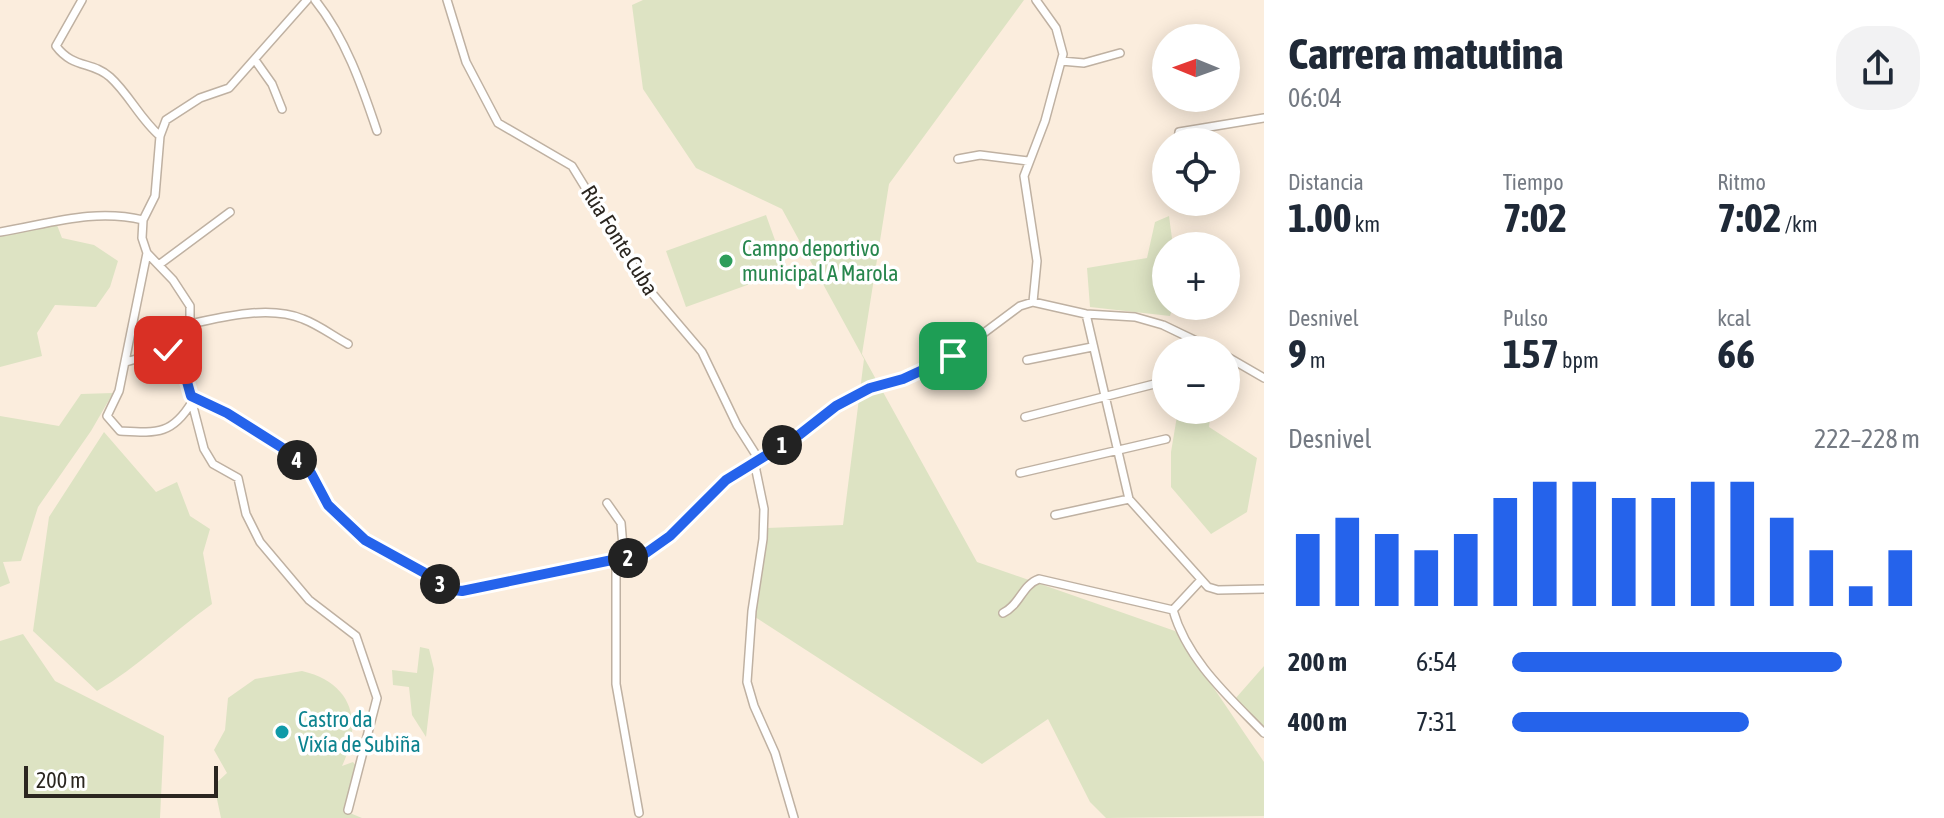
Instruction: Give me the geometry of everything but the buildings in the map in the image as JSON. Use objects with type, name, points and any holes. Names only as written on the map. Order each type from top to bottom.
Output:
[{"type":"street","points":[[82,0],[56,46],[66,60],[110,76],[147,125],[160,136]]},
{"type":"street","points":[[307,0],[229,88],[200,98],[166,120],[160,136],[159,179],[143,220],[142,238],[147,253],[160,264],[190,306],[190,324],[183,345],[182,364],[204,449],[213,464],[238,478],[246,514],[260,542],[309,600],[356,636],[377,698],[348,810]]},
{"type":"street","points":[[315,0],[330,18],[345,49],[377,131]]},
{"type":"street","name":"Rúa Fonte Cuba","points":[[447,0],[466,62],[498,123],[572,166],[645,285],[702,352],[756,460]]},
{"type":"street","points":[[1033,302],[1037,261],[1024,176],[1045,121],[1063,54],[1056,28],[1036,0]]},
{"type":"street","points":[[1061,61],[1084,63],[1120,53]]},
{"type":"street","points":[[255,60],[272,84],[282,109]]},
{"type":"street","points":[[1203,128],[1264,118]]},
{"type":"street","points":[[958,159],[980,155],[1028,161]]},
{"type":"street","points":[[160,264],[230,212]]},
{"type":"street","points":[[0,232],[64,217],[120,214],[143,220]]},
{"type":"street","points":[[147,253],[119,391],[107,416],[120,431],[154,433],[179,423],[191,399]]},
{"type":"street","points":[[191,399],[227,413],[281,447],[311,473],[338,517],[365,540],[434,578],[444,589],[462,591],[646,553],[670,536],[726,480],[799,435],[836,406],[870,388],[903,379],[953,356],[990,325],[1033,302],[1086,314],[1135,317],[1186,336]]},
{"type":"street","points":[[190,324],[255,312],[287,315],[302,318],[348,344]]},
{"type":"street","points":[[1086,314],[1129,499],[1200,581],[1218,590],[1264,589]]},
{"type":"street","points":[[126,362],[183,345]]},
{"type":"street","points":[[1027,360],[1092,347]]},
{"type":"street","points":[[1240,364],[1264,378]]},
{"type":"street","points":[[1025,417],[1152,385]]},
{"type":"street","points":[[1020,473],[1166,439]]},
{"type":"street","points":[[756,460],[764,509],[747,682],[775,753],[794,818]]},
{"type":"street","points":[[1055,515],[1129,499]]},
{"type":"street","points":[[607,503],[621,523],[616,684],[639,813]]},
{"type":"street","points":[[1003,613],[1014,608],[1031,582],[1039,579],[1173,610]]},
{"type":"street","points":[[1173,610],[1200,581]]},
{"type":"street","points":[[1173,610],[1187,644],[1205,671],[1264,733]]},
{"type":"green space","points":[[643,0],[1024,0],[889,184],[862,354],[977,562],[1175,631],[1264,762],[1264,816],[1106,818],[1090,802],[1048,719],[982,764],[755,617],[767,528],[843,525],[864,359],[782,209],[696,168],[643,89],[632,5]]},
{"type":"green space","name":"Campo deportivo municipal A Marola","points":[[766,215],[786,271],[686,307],[666,251]]},
{"type":"green space","points":[[1169,216],[1171,232],[1153,232],[1155,222]]},
{"type":"green space","points":[[57,225],[62,238],[94,245],[118,261],[110,287],[96,307],[55,305],[37,333],[42,356],[0,367],[0,235]]},
{"type":"green space","points":[[1152,236],[1152,314],[1090,307],[1087,268],[1147,258]]},
{"type":"green space","points":[[113,393],[91,431],[38,507],[21,561],[3,562],[10,583],[0,587],[0,416],[59,426],[81,394]]},
{"type":"green space","points":[[1176,424],[1209,424],[1209,427],[1257,458],[1247,512],[1211,534],[1171,487],[1171,452]]},
{"type":"green space","points":[[104,432],[156,492],[177,482],[190,516],[210,529],[203,553],[212,604],[97,691],[33,631],[49,517]]},
{"type":"green space","points":[[23,634],[55,681],[164,736],[160,818],[0,818],[0,641]]},
{"type":"green space","points":[[420,647],[429,649],[434,669],[426,737],[412,715],[409,687],[393,685],[392,670],[417,673]]},
{"type":"green space","points":[[1264,666],[1264,726],[1235,699]]},
{"type":"green space","points":[[302,671],[333,685],[349,706],[352,734],[342,766],[353,762],[357,767],[345,811],[362,818],[221,818],[214,785],[227,773],[214,750],[225,730],[228,698],[255,679]]},
{"type":"place","name":"Campo deportivo municipal A Marola","points":[[726,261]]},
{"type":"place","name":"Castro da Vixía de Subiña","points":[[282,732]]},
{"type":"route","points":[[168,350],[183,345],[182,364],[191,396],[227,413],[281,447],[311,473],[328,505],[365,540],[434,578],[444,589],[462,591],[646,553],[670,536],[726,480],[799,435],[836,406],[870,388],[903,379],[953,356]]}]
